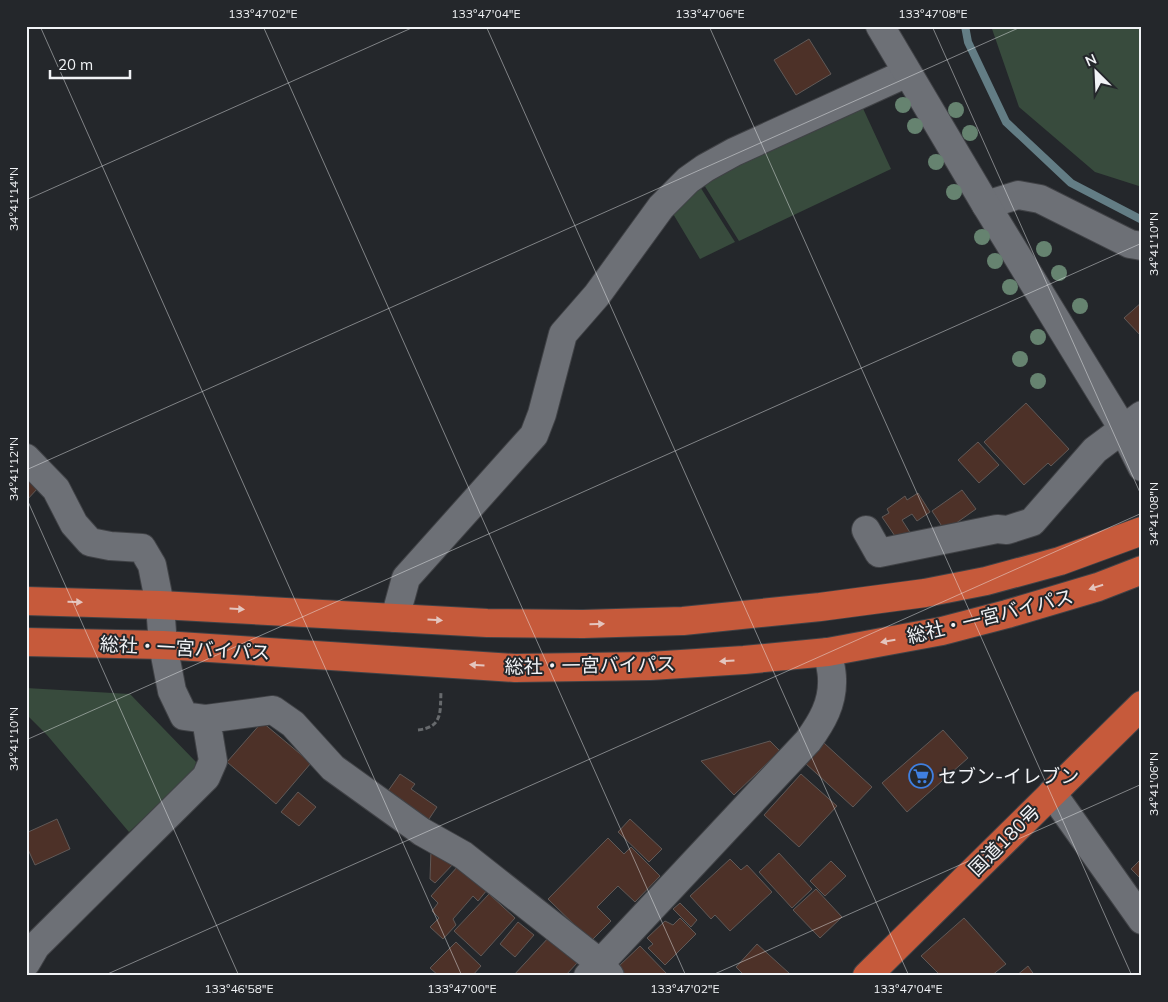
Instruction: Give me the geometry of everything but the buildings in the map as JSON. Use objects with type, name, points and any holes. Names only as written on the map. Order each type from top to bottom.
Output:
[{"type":"highway","name":"総社・一宮バイパス","points":[[26,601],[160,605],[487,622],[583,624],[683,621],[820,608],[925,593],[986,581],[1060,561],[1142,531]]},
{"type":"highway","name":"総社・一宮バイパス","points":[[26,642],[162,645],[516,668],[650,666],[744,660],[828,652],[952,629],[1098,587],[1142,570]]},
{"type":"highway","name":"国道180号","points":[[867,976],[1142,705]]},
{"type":"street","points":[[880,26],[986,205],[1132,422],[1142,467]]},
{"type":"street","points":[[395,618],[406,578],[534,435],[542,414],[563,334],[597,295],[661,207],[688,180],[705,168],[743,148],[907,73]]},
{"type":"street","points":[[986,205],[1018,195],[1040,199],[1130,244],[1142,246]]},
{"type":"street","points":[[866,530],[879,553],[997,529],[1007,530],[1032,522],[1095,450],[1132,422]]},
{"type":"street","points":[[26,458],[56,489],[74,524],[90,542],[110,546],[142,548],[152,565],[160,605],[162,645],[172,691],[184,716],[206,719],[273,710],[293,724],[333,768],[422,832],[463,855],[599,972],[820,726],[830,704],[832,679],[828,652]]},
{"type":"street","points":[[26,963],[36,946],[206,777],[213,761],[206,719]]},
{"type":"street","points":[[1052,793],[1142,920]]},
{"type":"path","points":[[418,730],[433,726],[437,720],[440,711],[441,663]]},
{"type":"green space","points":[[991,26],[1142,26],[1142,187],[1095,172],[1019,107]]},
{"type":"green space","points":[[860,102],[891,169],[739,241],[701,180]]},
{"type":"green space","points":[[697,182],[735,242],[700,259],[669,207]]},
{"type":"green space","points":[[26,688],[130,694],[196,762],[193,773],[129,832],[47,735],[26,714]]},
{"type":"waterway","points":[[965,26],[968,42],[1006,122],[1071,183],[1142,220]]},
{"type":"place","name":"セブン-イレブン","points":[[921,776]]}]
